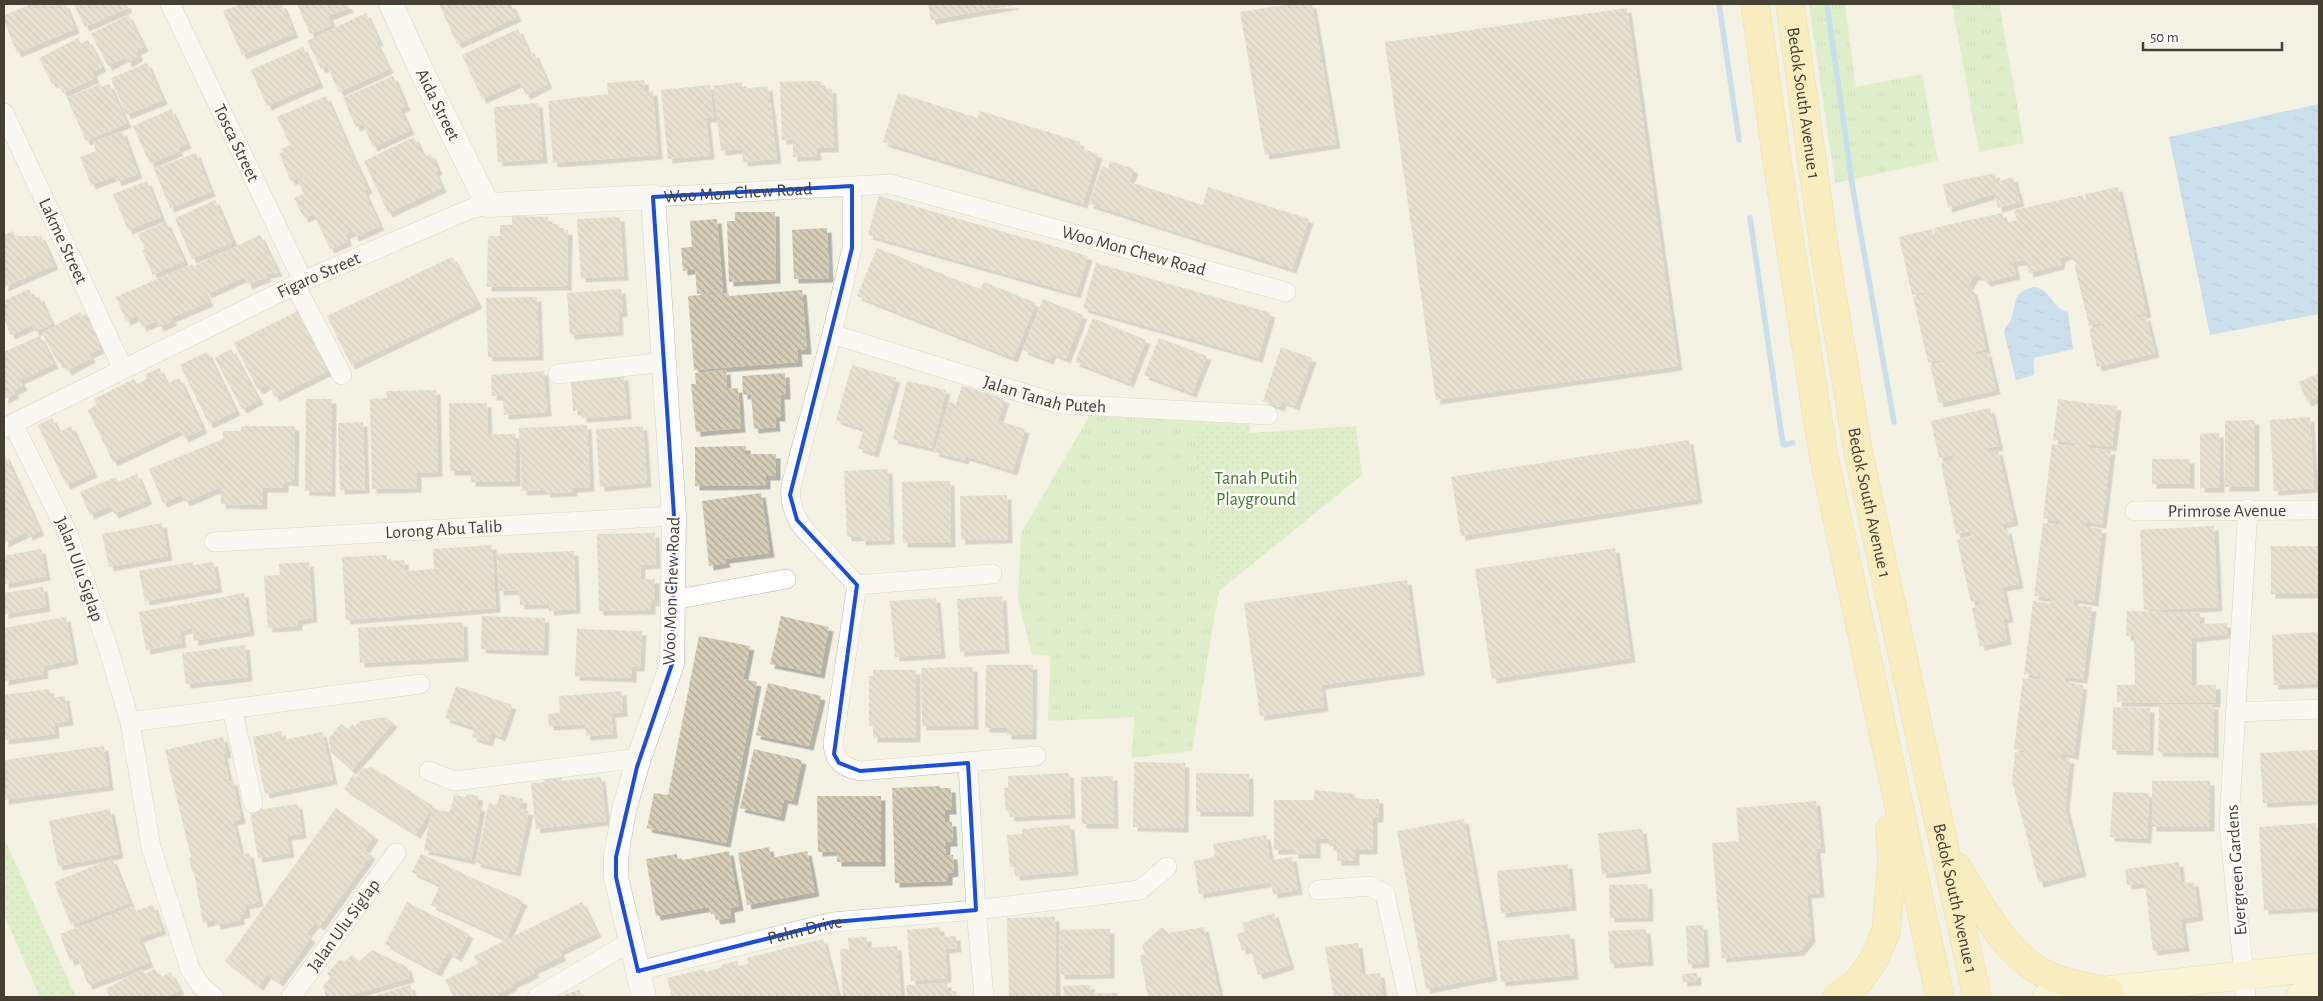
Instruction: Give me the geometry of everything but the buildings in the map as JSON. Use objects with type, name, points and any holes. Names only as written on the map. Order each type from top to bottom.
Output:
[{"type":"main road","name":"Bedok South Avenue 1","points":[[1754,4],[1823,453],[1940,997]]},
{"type":"main road","name":"Bedok South Avenue 1","points":[[1790,4],[1825,254],[1858,452],[1977,997]]},
{"type":"main road","points":[[1837,997],[1858,982],[1873,961],[1886,932],[1892,861],[1882,725]]},
{"type":"main road","points":[[1946,851],[1978,902],[2009,945],[2023,960],[2056,979],[2110,992]]},
{"type":"main road","points":[[2047,997],[2110,992],[2245,987],[2319,967]]},
{"type":"main road","points":[[2300,997],[2319,995]]},
{"type":"street","name":"Tosca Street","points":[[170,4],[342,375]]},
{"type":"street","name":"Aida Street","points":[[391,4],[421,70],[488,205]]},
{"type":"street","name":"Lakme Street","points":[[4,113],[123,369]]},
{"type":"street","name":"Woo Mon Chew Road","points":[[644,997],[616,877],[616,857],[624,810],[639,758],[672,664],[674,516],[653,197],[890,184],[1286,292]]},
{"type":"street","points":[[852,186],[852,248],[790,496],[796,520],[857,585]]},
{"type":"street","name":"Figaro Street","points":[[9,426],[299,283],[470,209],[488,205],[653,197]]},
{"type":"street","name":"Jalan Tanah Puteh","points":[[832,334],[1060,404],[1268,416]]},
{"type":"street","points":[[558,374],[665,362]]},
{"type":"street","name":"Jalan Ulu Siglap","points":[[9,426],[58,511],[73,548],[109,651],[130,722],[154,857],[190,969],[201,986],[214,997]]},
{"type":"street","name":"Evergreen Gardens","points":[[2245,987],[2229,823],[2248,509]]},
{"type":"street","name":"Primrose Avenue","points":[[2135,511],[2319,510]]},
{"type":"street","name":"Lorong Abu Talib","points":[[214,542],[674,516]]},
{"type":"street","points":[[857,585],[992,574]]},
{"type":"street","points":[[673,600],[786,579]]},
{"type":"street","points":[[857,585],[833,743],[834,754],[839,763],[848,769],[860,771],[1036,756]]},
{"type":"street","points":[[130,722],[420,684]]},
{"type":"street","points":[[232,708],[253,803]]},
{"type":"street","points":[[2235,712],[2319,709]]},
{"type":"street","points":[[428,771],[454,781],[639,758]]},
{"type":"street","points":[[968,763],[976,910],[984,997]]},
{"type":"street","name":"Jalan Ulu Siglap","points":[[291,997],[396,853]]},
{"type":"street","name":"Palm Drive","points":[[638,971],[832,922],[976,910],[1140,890],[1167,867]]},
{"type":"street","points":[[1318,890],[1370,886],[1385,894],[1408,997]]},
{"type":"street","points":[[537,997],[630,942]]},
{"type":"highlighted area","points":[[852,186],[852,248],[790,495],[797,520],[857,585],[834,754],[839,763],[860,771],[968,763],[976,910],[833,922],[638,971],[616,877],[616,857],[637,767],[672,664],[674,516],[653,197]]},
{"type":"green space","points":[[1809,4],[1845,4],[1856,87],[1922,74],[1938,161],[1835,183]]},
{"type":"green space","points":[[1952,4],[1999,4],[2024,143],[1979,152]]},
{"type":"green space","points":[[1090,415],[1198,421],[1195,462],[1219,591],[1192,751],[1131,758],[1135,717],[1048,721],[1050,656],[1032,654],[1018,600],[1021,533]]},
{"type":"green space","name":"Tanah Putih Playground","points":[[1198,421],[1249,424],[1250,433],[1356,426],[1362,475],[1219,591],[1195,462]]},
{"type":"green space","points":[[4,838],[76,997],[40,997],[4,915]]},
{"type":"water","points":[[2319,104],[2319,314],[2210,335],[2169,137]]},
{"type":"water","points":[[2034,287],[2044,291],[2058,307],[2068,312],[2073,349],[2034,358],[2034,375],[2016,380],[2004,332],[2011,319],[2018,295]]},
{"type":"waterway","points":[[1719,4],[1739,140]]},
{"type":"waterway","points":[[1827,4],[1853,190],[1894,422]]},
{"type":"waterway","points":[[1750,218],[1783,445],[1793,443]]}]
